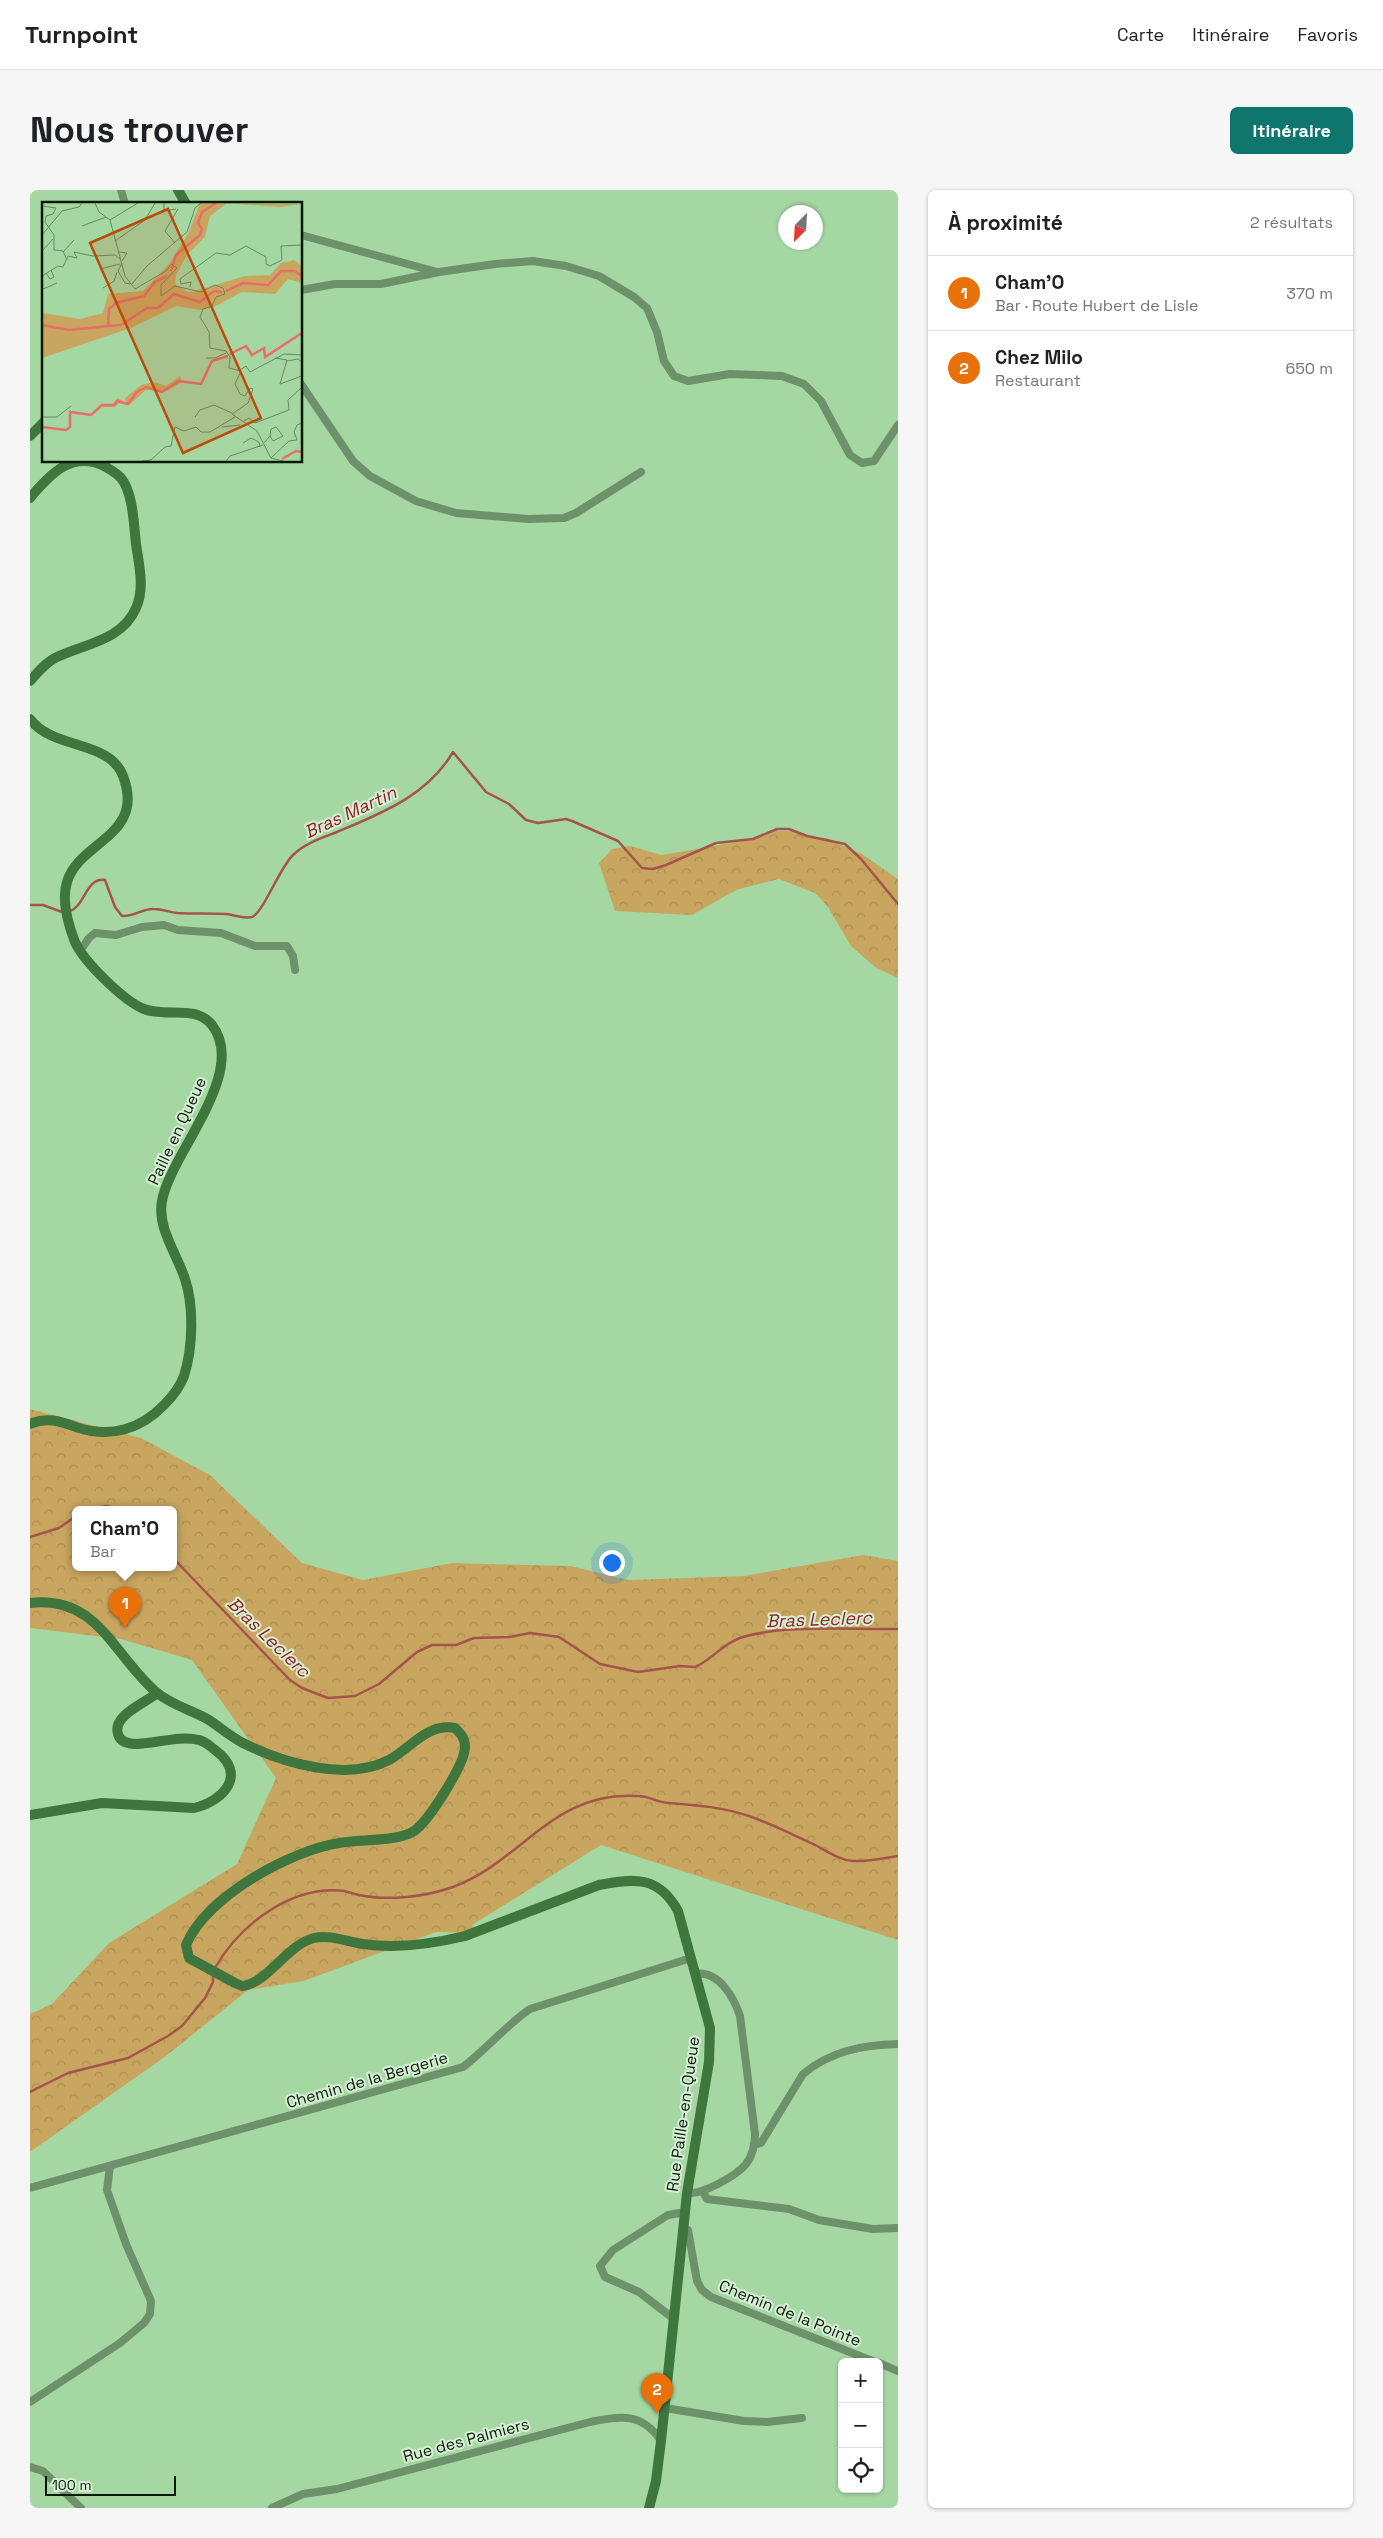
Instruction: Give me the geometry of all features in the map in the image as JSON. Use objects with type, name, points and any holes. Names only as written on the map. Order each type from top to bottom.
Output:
[{"type":"main road","points":[[178,190],[185,202]]},
{"type":"main road","points":[[30,436],[42,424]]},
{"type":"main road","points":[[30,498],[47,478],[57,470],[77,462]]},
{"type":"main road","points":[[30,681],[54,658],[101,641],[115,632],[129,620],[136,608],[140,594],[141,579],[130,502],[122,478],[96,462]]},
{"type":"main road","name":"Paille en Queue","points":[[30,720],[52,737],[104,754],[122,773],[127,788],[125,812],[119,824],[109,838],[83,859],[67,879],[64,893],[68,923],[80,951],[120,994],[144,1010],[194,1014],[204,1018],[217,1034],[222,1050],[220,1069],[202,1121],[166,1187],[162,1200],[162,1223],[186,1280],[189,1297],[189,1340],[184,1376],[175,1392],[150,1418],[121,1431],[96,1432],[52,1419],[38,1420],[30,1424]]},
{"type":"main road","points":[[30,1603],[57,1603],[72,1608],[88,1617],[103,1630],[157,1693],[120,1720],[117,1730],[120,1738],[134,1744],[188,1739],[201,1740],[225,1757],[230,1776],[222,1795],[208,1805],[194,1808],[102,1803],[30,1816]]},
{"type":"main road","name":"Rue Paille-en-Queue","points":[[157,1693],[209,1720],[229,1736],[245,1744],[310,1766],[330,1770],[363,1768],[389,1760],[436,1728],[455,1728],[464,1740],[462,1760],[430,1813],[414,1831],[396,1836],[320,1847],[247,1881],[211,1909],[197,1924],[186,1945],[186,1952],[189,1958],[242,1986],[254,1982],[302,1944],[314,1938],[384,1946],[442,1941],[465,1936],[599,1885],[620,1881],[651,1883],[664,1890],[678,1911],[710,2028],[709,2062],[687,2193],[661,2442],[656,2482],[649,2508]]},
{"type":"street","points":[[302,235],[439,272]]},
{"type":"street","points":[[302,290],[335,284],[381,284],[439,272],[533,261],[566,266],[599,276],[634,297],[647,308],[657,332],[664,361],[674,376],[688,382],[730,374],[782,376],[804,384],[821,400],[850,455],[862,463],[874,461],[898,425]]},
{"type":"street","points":[[302,385],[353,461],[370,476],[416,501],[456,513],[528,519],[564,518],[584,508],[641,472]]},
{"type":"street","points":[[80,951],[95,933],[116,935],[142,927],[164,925],[178,930],[221,933],[255,946],[274,944],[287,946],[293,956],[294,970]]},
{"type":"street","name":"Chemin de la Bergerie","points":[[30,2188],[463,2066],[478,2056],[510,2023],[530,2009],[691,1958]]},
{"type":"street","points":[[687,2193],[703,2192],[746,2164],[754,2145],[755,2134],[740,2016],[736,2002],[727,1989],[710,1976],[696,1974]]},
{"type":"street","points":[[754,2145],[761,2143],[803,2074],[810,2068],[830,2056],[853,2048],[898,2044]]},
{"type":"street","points":[[30,2402],[120,2343],[144,2323],[150,2314],[151,2301],[126,2244],[107,2190],[110,2166]]},
{"type":"street","points":[[703,2192],[707,2199],[789,2209],[819,2220],[873,2229],[898,2228]]},
{"type":"street","points":[[674,2319],[639,2292],[606,2277],[602,2274],[600,2266],[613,2250],[668,2215],[685,2212]]},
{"type":"street","name":"Chemin de la Pointe","points":[[683,2228],[688,2230],[698,2282],[702,2290],[711,2297],[865,2358]]},
{"type":"street","points":[[883,2365],[898,2371]]},
{"type":"street","points":[[665,2408],[752,2421],[767,2422],[802,2418]]},
{"type":"street","name":"Rue des Palmiers","points":[[272,2508],[303,2494],[337,2489],[618,2416],[639,2420],[653,2428],[661,2442]]},
{"type":"street","points":[[30,2467],[43,2471],[81,2508]]},
{"type":"green space","points":[[775,831],[793,831],[809,837],[826,838],[862,854],[898,879],[898,978],[876,968],[851,946],[828,907],[815,893],[779,879],[736,890],[692,915],[615,911],[599,863],[612,849],[630,846],[662,855],[754,839]]},
{"type":"green space","points":[[30,1409],[141,1438],[210,1475],[302,1563],[363,1580],[452,1563],[571,1566],[628,1580],[744,1576],[863,1555],[898,1561],[898,1940],[601,1845],[472,1925],[474,1933],[436,1932],[304,1981],[248,1990],[166,2056],[30,2152],[30,2014],[52,2004],[109,1943],[237,1864],[276,1778],[192,1660],[121,1639],[30,1628]]},
{"type":"waterway","name":"Bras Martin","points":[[70,911],[79,904],[94,883],[99,880],[105,880],[115,907],[122,916],[146,910],[160,909],[177,913],[226,914],[252,917],[261,907],[293,855],[314,841],[387,810],[417,792],[442,767],[453,752],[486,792],[509,804],[526,820],[538,823],[566,819],[572,821],[618,841],[642,868],[653,869],[666,865],[716,843],[753,839],[777,829],[789,829],[807,836],[845,844],[861,859],[898,904]]},
{"type":"waterway","name":"Bras Martin","points":[[30,905],[43,905],[62,912]]},
{"type":"waterway","name":"Bras Leclerc","points":[[30,1537],[59,1528],[72,1519]]},
{"type":"waterway","name":"Bras Leclerc","points":[[177,1562],[290,1680],[302,1688],[328,1698],[355,1696],[379,1684],[417,1652],[432,1645],[456,1645],[474,1638],[510,1637],[530,1633],[559,1637],[600,1664],[638,1672],[680,1666],[695,1667],[734,1641],[757,1634],[796,1629],[898,1629]]},
{"type":"waterway","points":[[215,1968],[238,1937],[253,1923],[287,1901],[305,1894],[325,1891],[344,1891],[370,1897],[394,1898],[419,1896],[453,1887],[478,1875],[561,1815],[583,1804],[609,1797],[642,1796],[664,1802],[729,1810],[758,1819],[848,1860],[864,1861],[898,1856]]},
{"type":"waterway","points":[[30,2092],[68,2073],[128,2058],[168,2036],[182,2026],[205,1998],[213,1982],[213,1976]]},
{"type":"place","name":"Cham'O","points":[[125,1628]]},
{"type":"place","name":"Chez Milo","points":[[657,2414]]}]
